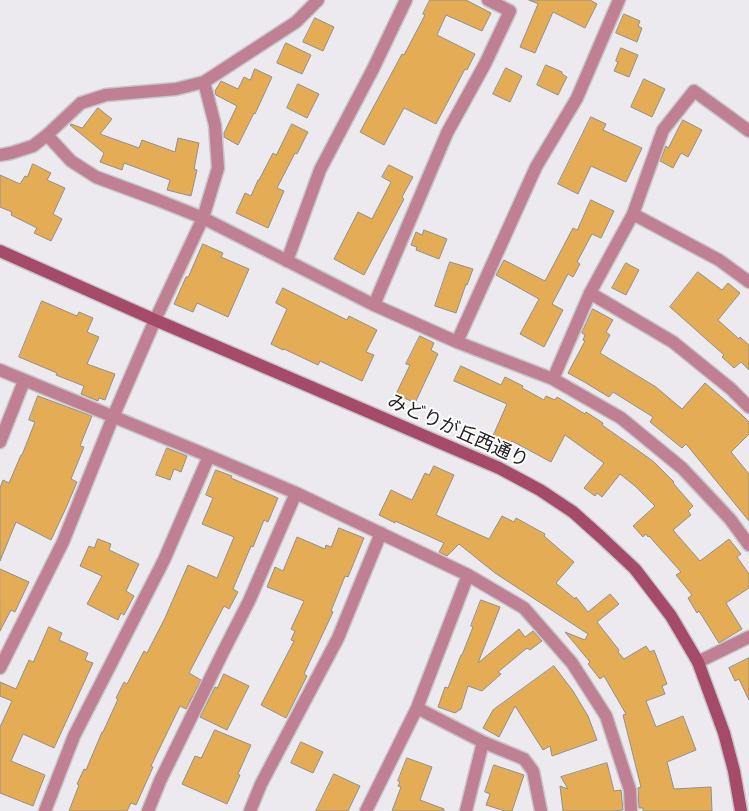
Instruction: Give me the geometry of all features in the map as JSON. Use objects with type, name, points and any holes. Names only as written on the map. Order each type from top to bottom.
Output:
[{"type":"street","points":[[0,155],[33,146],[48,135],[82,103],[106,95],[176,89],[204,82],[296,22],[318,0]]},
{"type":"street","points":[[287,261],[320,170],[374,69],[406,0]]},
{"type":"street","points":[[374,305],[447,133],[485,64],[510,11],[488,0]]},
{"type":"street","points":[[457,342],[536,166],[578,98],[619,0]]},
{"type":"street","points":[[0,668],[62,542],[155,320],[203,218],[218,168],[215,125],[204,82]]},
{"type":"street","points":[[553,379],[590,293],[633,214],[663,130],[694,91],[749,131]]},
{"type":"street","points":[[48,135],[72,161],[96,177],[203,218],[374,305],[457,342],[553,379],[621,418],[682,468],[730,519],[748,542]]},
{"type":"street","points":[[633,214],[719,260],[749,282]]},
{"type":"street","name":"みどりが丘西通り","points":[[0,251],[499,468],[540,490],[580,518],[635,570],[671,616],[698,662],[724,733],[734,771],[741,811]]},
{"type":"street","points":[[590,293],[673,342],[731,389],[749,407]]},
{"type":"street","points":[[0,370],[296,493],[468,575],[524,608],[572,663],[606,716],[630,790],[632,811]]},
{"type":"street","points":[[0,442],[24,381]]},
{"type":"street","points":[[45,811],[74,736],[164,560],[209,456]]},
{"type":"street","points":[[148,811],[160,781],[249,601],[296,493]]},
{"type":"street","points":[[250,811],[264,776],[338,638],[381,533]]},
{"type":"street","points":[[366,811],[417,708],[468,575]]},
{"type":"street","points":[[698,662],[749,637]]},
{"type":"street","points":[[417,708],[483,742],[524,759],[533,771],[541,811]]},
{"type":"street","points":[[466,811],[483,742]]},
{"type":"building","points":[[430,0],[466,0],[491,13],[482,31],[446,15],[437,35],[475,54],[436,124],[404,108],[384,145],[360,132],[402,54],[404,55],[425,15],[423,14]]},
{"type":"building","points":[[529,0],[590,0],[597,4],[585,28],[553,12],[535,53],[520,47],[538,4]]},
{"type":"building","points":[[624,14],[640,21],[638,26],[642,28],[637,42],[616,33]]},
{"type":"building","points":[[315,18],[334,27],[323,51],[303,42]]},
{"type":"building","points":[[286,43],[311,55],[302,74],[277,63]]},
{"type":"building","points":[[621,48],[638,55],[629,77],[614,71]]},
{"type":"building","points":[[546,65],[562,72],[567,77],[558,95],[537,85]]},
{"type":"building","points":[[506,68],[522,76],[510,102],[493,94]]},
{"type":"building","points":[[255,69],[272,77],[238,145],[224,137],[224,133],[237,106],[216,95],[215,91],[221,81],[238,89],[244,77],[250,80]]},
{"type":"building","points":[[644,79],[665,89],[652,117],[631,107]]},
{"type":"building","points":[[298,84],[319,94],[307,118],[287,108]]},
{"type":"building","points":[[98,108],[112,119],[100,134],[139,148],[142,140],[175,152],[178,138],[199,143],[194,169],[197,170],[191,196],[167,190],[170,180],[124,163],[122,170],[100,162],[104,153],[70,125],[82,128]]},
{"type":"building","points":[[591,117],[606,124],[603,130],[642,148],[626,182],[591,166],[578,194],[558,184]]},
{"type":"building","points":[[683,120],[702,130],[688,157],[681,153],[673,168],[660,161],[666,146],[668,148]]},
{"type":"building","points":[[292,124],[308,132],[277,188],[284,191],[268,228],[236,213],[245,193],[251,196],[273,153],[276,155]]},
{"type":"building","points":[[33,164],[51,173],[47,180],[65,188],[53,214],[62,219],[51,241],[34,233],[37,228],[11,215],[12,212],[0,207],[0,175],[20,184],[25,176],[27,177]]},
{"type":"building","points":[[389,165],[413,177],[402,197],[404,199],[364,275],[334,259],[358,212],[372,219],[391,182],[382,177]]},
{"type":"building","points":[[591,200],[614,211],[601,238],[592,234],[577,262],[580,264],[573,277],[568,274],[552,304],[563,310],[544,347],[520,334],[539,299],[496,275],[504,260],[545,281],[573,228],[577,230]]},
{"type":"building","points":[[424,230],[447,239],[439,259],[416,250],[417,247],[411,245],[416,232],[422,235]]},
{"type":"building","points":[[203,244],[223,253],[221,257],[249,269],[228,317],[197,303],[193,312],[174,304]]},
{"type":"building","points":[[450,262],[473,269],[456,313],[435,306]]},
{"type":"building","points":[[626,263],[639,270],[626,295],[612,288]]},
{"type":"building","points":[[698,272],[722,290],[728,283],[740,293],[718,320],[739,339],[740,337],[749,345],[749,370],[741,362],[734,368],[722,357],[724,355],[670,307]]},
{"type":"building","points":[[283,288],[347,320],[349,316],[377,330],[366,352],[374,355],[362,381],[320,361],[318,365],[271,344],[287,309],[276,303]]},
{"type":"building","points":[[42,301],[77,316],[79,312],[93,318],[87,332],[99,337],[87,364],[115,374],[105,400],[99,398],[98,401],[81,394],[84,386],[19,357]]},
{"type":"building","points":[[593,309],[613,320],[606,332],[610,335],[600,353],[656,387],[682,409],[705,383],[749,422],[749,434],[731,452],[749,474],[749,521],[686,444],[682,448],[650,422],[653,417],[613,392],[609,397],[568,373],[585,341],[583,340],[585,335],[582,333]]},
{"type":"building","points":[[420,336],[434,343],[431,350],[438,354],[415,403],[396,394],[410,365],[406,364]]},
{"type":"building","points":[[461,366],[501,385],[505,377],[544,400],[546,396],[555,400],[557,397],[603,423],[602,425],[654,462],[674,482],[693,506],[688,511],[691,515],[673,530],[700,561],[729,539],[741,554],[737,557],[749,574],[749,588],[726,603],[742,629],[719,643],[699,611],[697,613],[688,598],[692,595],[676,575],[681,572],[649,536],[646,534],[643,537],[633,526],[655,506],[620,474],[602,497],[597,493],[595,496],[584,488],[604,463],[565,435],[551,462],[512,441],[510,446],[492,438],[507,404],[454,381]]},
{"type":"building","points":[[38,396],[92,416],[80,446],[84,447],[71,479],[77,482],[51,540],[16,522],[0,561],[0,488],[3,480],[9,483],[22,455],[35,422],[29,420]]},
{"type":"building","points":[[167,448],[187,456],[181,472],[174,469],[170,480],[156,475]]},
{"type":"building","points":[[434,466],[454,475],[436,515],[489,539],[502,516],[514,522],[516,518],[545,534],[544,536],[574,562],[556,583],[575,599],[576,597],[588,612],[610,594],[619,604],[597,622],[624,659],[646,646],[650,652],[654,650],[667,684],[662,686],[665,694],[646,701],[656,727],[683,716],[696,750],[667,762],[674,789],[711,787],[712,811],[643,811],[643,808],[639,808],[638,788],[641,787],[623,715],[626,714],[604,676],[600,679],[588,664],[590,662],[565,632],[585,640],[588,634],[495,573],[459,544],[447,556],[439,552],[444,543],[379,515],[391,490],[412,500],[425,473],[429,475]]},
{"type":"building","points":[[216,470],[278,498],[268,522],[264,520],[253,547],[251,546],[233,589],[238,592],[229,609],[224,606],[189,673],[201,680],[186,709],[180,706],[151,766],[153,767],[136,805],[131,803],[127,811],[69,811],[79,785],[77,784],[84,769],[86,770],[118,699],[116,698],[124,682],[127,684],[144,651],[147,653],[165,618],[188,565],[217,578],[234,537],[202,524],[213,498],[206,495]]},
{"type":"building","points":[[339,528],[364,538],[348,577],[345,576],[331,611],[333,612],[304,674],[307,676],[286,718],[261,705],[294,641],[291,640],[295,631],[291,629],[304,601],[267,587],[275,567],[283,571],[297,537],[325,549],[326,545],[331,547]]},
{"type":"building","points":[[98,539],[111,544],[109,550],[139,564],[126,591],[134,596],[124,615],[121,613],[118,620],[87,604],[102,576],[80,566],[89,546],[94,548]]},
{"type":"building","points":[[0,569],[29,582],[15,612],[11,610],[0,631]]},
{"type":"building","points":[[481,600],[500,607],[478,663],[519,629],[525,637],[533,631],[542,641],[530,650],[527,648],[498,672],[501,674],[482,691],[468,686],[461,709],[455,713],[438,707],[445,687],[448,688],[462,655]]},
{"type":"building","points":[[49,627],[62,633],[59,640],[88,653],[85,660],[93,663],[54,748],[23,734],[11,761],[45,775],[33,806],[0,793],[0,727],[12,701],[0,696],[0,682],[16,689],[29,660],[33,662]]},
{"type":"building","points":[[749,658],[749,700],[739,679],[735,681],[729,668]]},
{"type":"building","points":[[554,666],[573,691],[588,716],[597,740],[552,756],[550,746],[543,750],[515,706],[499,737],[483,728],[493,710]]},
{"type":"building","points":[[224,674],[249,686],[227,730],[200,717],[215,687],[217,688]]},
{"type":"building","points":[[215,730],[251,745],[227,804],[182,784],[195,756],[201,758]]},
{"type":"building","points":[[301,742],[323,752],[313,773],[291,763]]},
{"type":"building","points":[[407,758],[432,767],[420,800],[444,809],[444,811],[392,811],[401,787],[398,786],[400,782],[398,781]]},
{"type":"building","points":[[607,763],[614,791],[621,790],[623,810],[563,811],[560,786],[568,789],[561,777]]},
{"type":"building","points":[[494,765],[524,775],[512,811],[505,811],[486,805],[490,794],[485,792]]},
{"type":"building","points":[[334,774],[360,786],[348,811],[316,811]]}]
